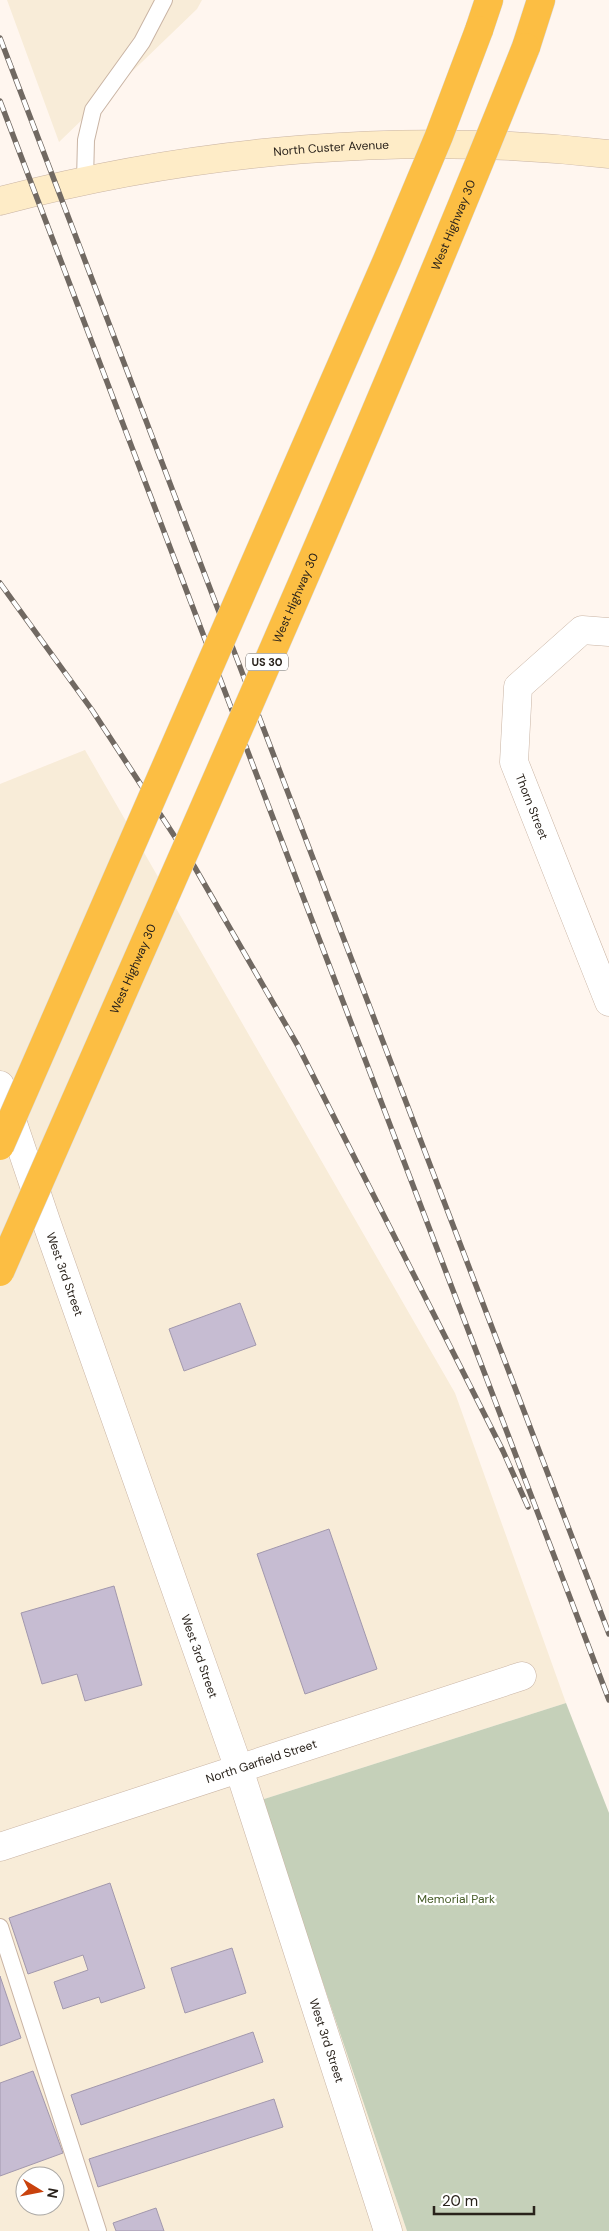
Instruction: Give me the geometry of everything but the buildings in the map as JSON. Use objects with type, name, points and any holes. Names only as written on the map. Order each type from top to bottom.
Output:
[{"type":"highway","points":[[0,1146],[383,269],[439,136],[489,0]]},
{"type":"highway","name":"West Highway 30","points":[[0,1272],[362,446],[427,293],[526,47],[541,0]]},
{"type":"street","name":"North Custer Avenue","points":[[0,201],[85,180],[220,158],[340,148],[474,145],[537,147],[609,154]]},
{"type":"street","name":"Thorn Street","points":[[609,632],[582,630],[518,687],[514,762],[609,1002]]},
{"type":"street","name":"West 3rd Street","points":[[0,1085],[46,1224],[238,1769],[388,2231]]},
{"type":"street","name":"North Garfield Street","points":[[0,1847],[522,1676]]},
{"type":"lane","points":[[85,180],[86,140],[93,110],[142,42],[164,0]]},
{"type":"lane","points":[[0,1926],[98,2231]]},
{"type":"shaded area","points":[[7,0],[202,0],[197,9],[59,142]]},
{"type":"shaded area","points":[[85,750],[455,1393],[566,1703],[261,1800],[407,2231],[0,2231],[0,784]]},
{"type":"green space","name":"Memorial Park","points":[[566,1703],[609,1813],[609,2231],[407,2231],[261,1800]]},
{"type":"railway","points":[[0,38],[609,1634]]},
{"type":"railway","points":[[0,101],[609,1700]]},
{"type":"railway","points":[[0,583],[92,710],[194,866],[298,1046],[503,1451],[528,1507]]}]
